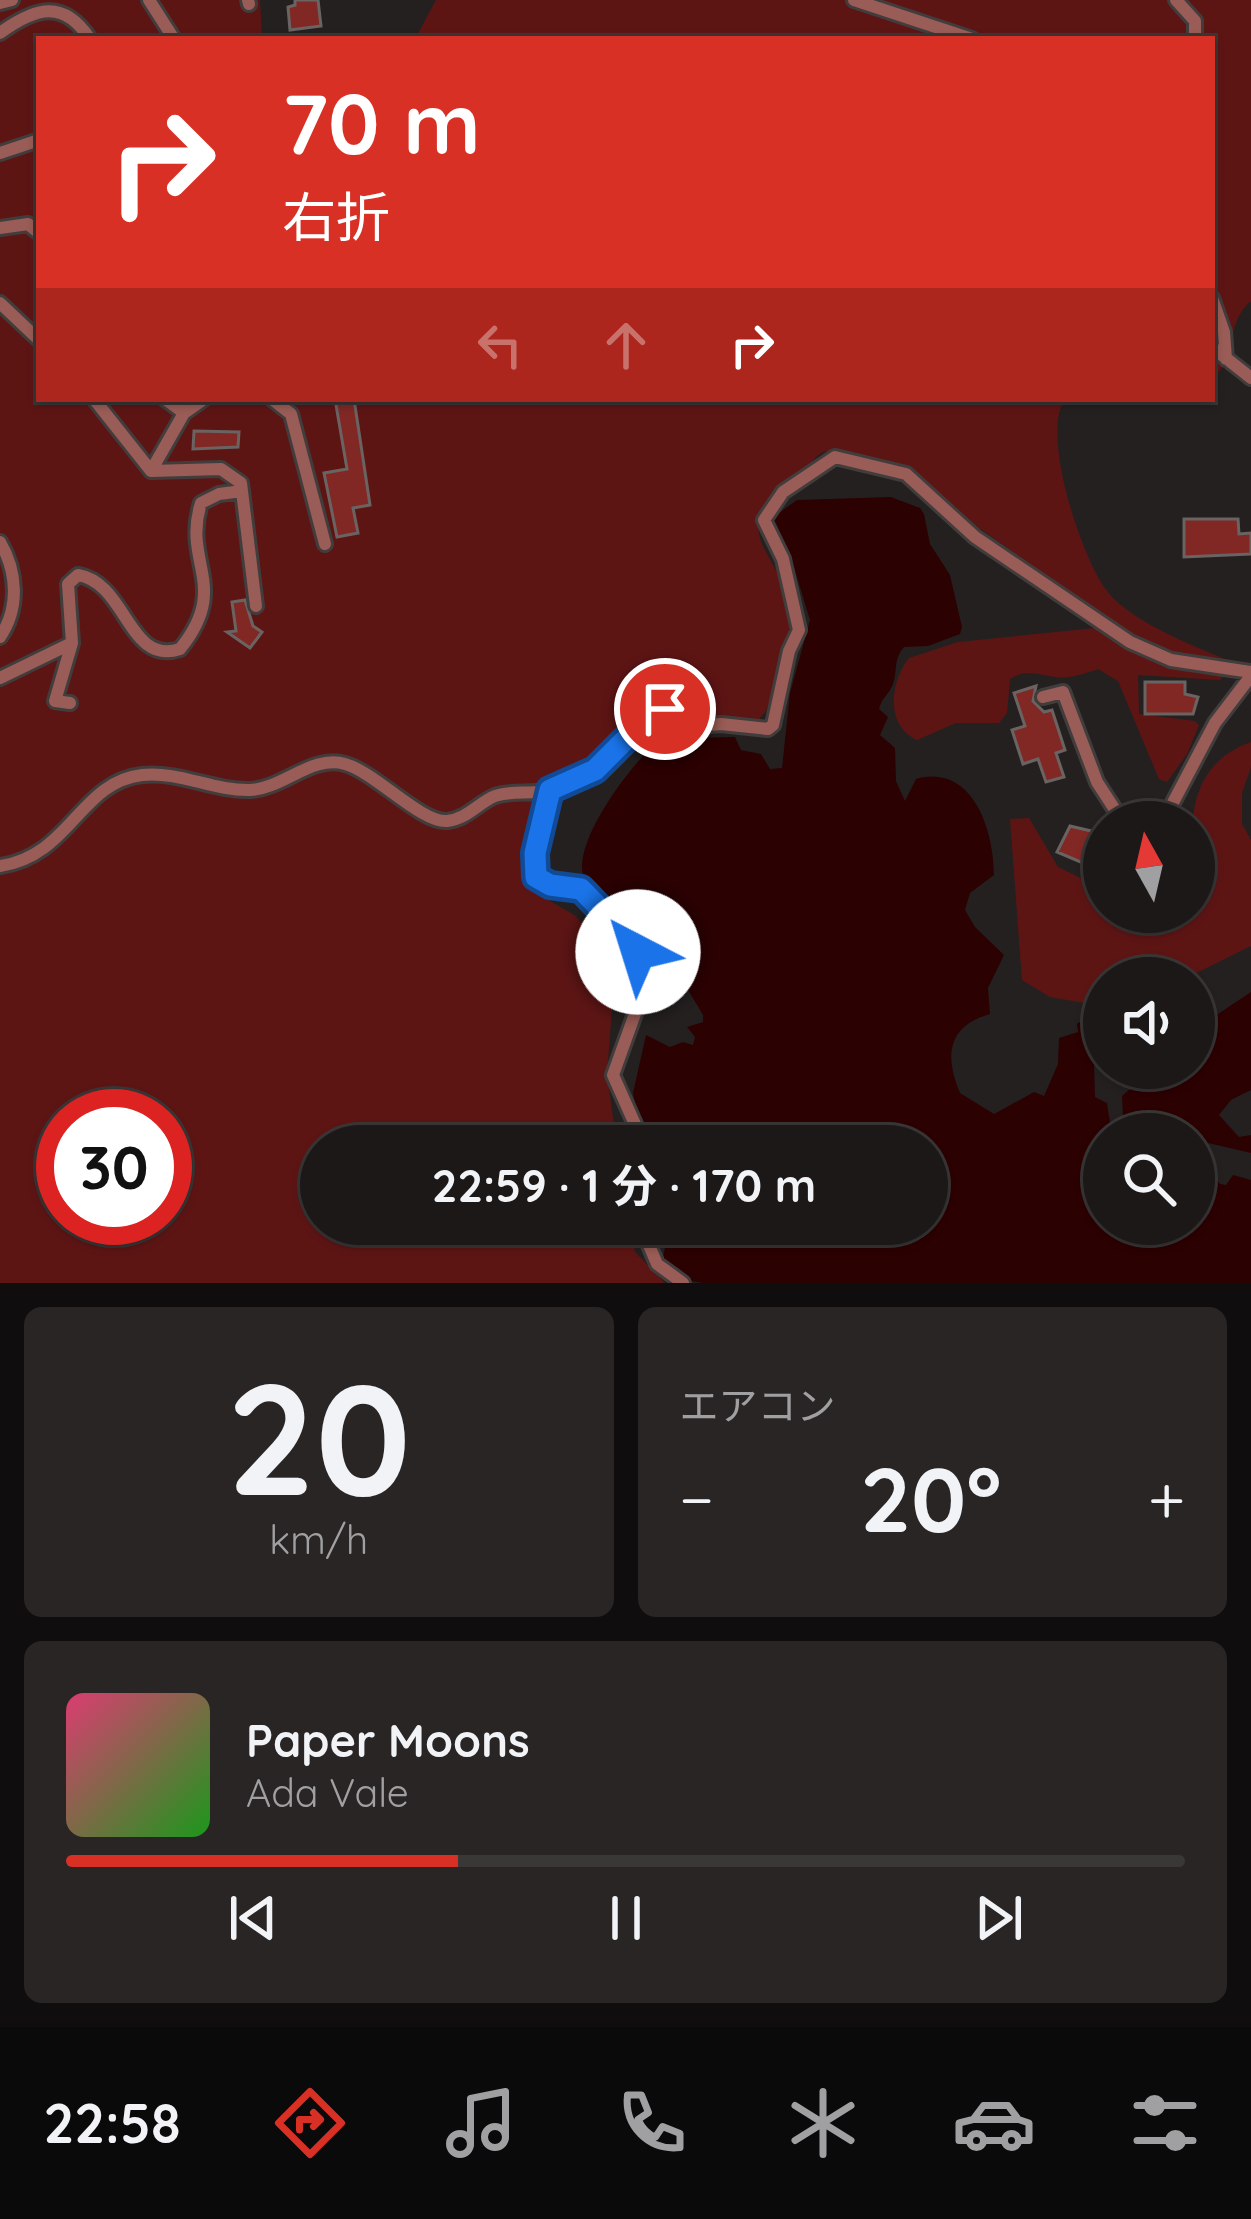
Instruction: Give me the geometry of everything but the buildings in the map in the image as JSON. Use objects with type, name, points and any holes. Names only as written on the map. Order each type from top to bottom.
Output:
[{"type":"street","points":[[0,3],[12,0]]},
{"type":"street","points":[[149,0],[172,36]]},
{"type":"street","points":[[854,0],[963,36]]},
{"type":"street","points":[[1176,0],[1195,21],[1195,36]]},
{"type":"street","points":[[0,33],[39,9],[62,8],[74,14],[88,36]]},
{"type":"street","points":[[0,153],[36,141]]},
{"type":"street","points":[[0,228],[28,224],[36,231]]},
{"type":"street","points":[[0,302],[36,337]]},
{"type":"street","points":[[1215,306],[1226,358]]},
{"type":"street","points":[[1215,349],[1251,378]]},
{"type":"street","points":[[96,402],[151,471]]},
{"type":"street","points":[[169,402],[184,413]]},
{"type":"street","points":[[151,471],[184,413],[200,402]]},
{"type":"street","points":[[276,402],[291,414],[325,544]]},
{"type":"street","points":[[0,866],[19,863],[53,846],[107,788],[136,776],[175,774],[250,790],[276,785],[320,764],[341,762],[370,775],[436,821],[468,814],[496,795],[550,790],[595,770],[658,710],[674,715],[686,727],[721,724],[761,731],[773,724],[789,651],[799,630],[783,559],[764,520],[783,492],[835,457],[906,473],[975,537],[1130,642],[1171,660],[1251,674],[1215,723],[1167,814],[1121,818],[1112,809],[1063,692],[1043,697]]},
{"type":"street","points":[[151,471],[221,469],[233,474],[242,491],[256,606]]},
{"type":"street","points":[[70,703],[55,701],[72,643],[68,584],[78,575],[92,578],[119,603],[140,642],[158,652],[180,649],[199,622],[207,598],[195,532],[201,503],[242,491]]},
{"type":"street","points":[[0,542],[12,563],[14,598],[9,625],[0,638]]},
{"type":"street","points":[[0,678],[72,643]]},
{"type":"street","points":[[550,790],[535,853],[536,877],[589,894],[636,940],[634,968],[645,986],[613,1075],[635,1125]]},
{"type":"street","points":[[649,1245],[657,1264],[682,1283]]},
{"type":"shaded area","points":[[0,0],[260,0],[262,36],[36,36],[36,402],[1064,402],[1058,439],[1067,496],[1086,552],[1107,591],[1163,632],[1227,660],[1229,672],[1220,680],[1138,675],[1139,714],[1199,725],[1187,754],[1167,782],[1159,779],[1118,681],[1098,669],[1069,677],[1018,675],[1010,679],[1007,713],[999,723],[956,723],[917,740],[895,714],[898,679],[909,658],[958,642],[1096,628],[1100,614],[897,463],[825,451],[774,498],[762,515],[759,530],[786,596],[790,630],[766,711],[758,720],[692,718],[679,706],[649,711],[629,723],[591,761],[540,793],[527,870],[536,893],[576,916],[615,965],[607,1075],[614,1125],[300,1125],[300,1245],[634,1245],[665,1283],[0,1283]]},
{"type":"shaded area","points":[[436,0],[1251,0],[1251,301],[1238,319],[1215,377],[1215,36],[417,36]]},
{"type":"shaded area","points":[[891,497],[920,508],[930,544],[950,575],[960,634],[928,646],[904,647],[893,684],[879,709],[888,717],[880,735],[895,748],[896,781],[905,801],[916,779],[952,781],[976,804],[990,839],[994,875],[970,893],[965,910],[1004,955],[988,988],[990,1014],[965,1026],[953,1044],[952,1066],[960,1093],[994,1114],[1034,1092],[1044,1096],[1058,1064],[1059,1038],[1078,1032],[1077,1024],[1083,1020],[1083,1089],[1095,1089],[1095,1097],[1107,1103],[1109,1113],[1083,1113],[1083,1245],[1215,1245],[1215,1178],[1226,1185],[1233,1175],[1251,1180],[1251,1283],[703,1283],[684,1280],[662,1264],[661,1245],[948,1245],[948,1125],[640,1125],[633,1093],[646,1035],[670,1047],[683,1042],[693,1045],[695,1037],[687,1027],[703,1022],[703,1015],[675,968],[650,961],[643,934],[617,916],[587,884],[583,858],[613,794],[645,754],[674,728],[692,738],[735,737],[741,750],[761,754],[770,769],[782,768],[790,693],[810,620],[789,551],[772,518],[797,500]]},
{"type":"shaded area","points":[[1251,742],[1242,824],[1251,840],[1251,946],[1215,964],[1215,957],[1083,957],[1083,1003],[1050,997],[1022,980],[1010,819],[1029,818],[1058,867],[1083,879],[1083,933],[1215,933],[1215,801],[1197,801],[1210,771],[1226,755]]},
{"type":"shaded area","points":[[1251,992],[1251,1090],[1231,1100],[1219,1115],[1239,1137],[1251,1135],[1251,1153],[1215,1145],[1215,1113],[1123,1113],[1122,1096],[1130,1089],[1215,1089],[1215,1016]]},
{"type":"route","points":[[638,952],[631,931],[611,920],[589,894],[536,877],[535,853],[550,790],[595,770],[652,713],[665,709]]}]
